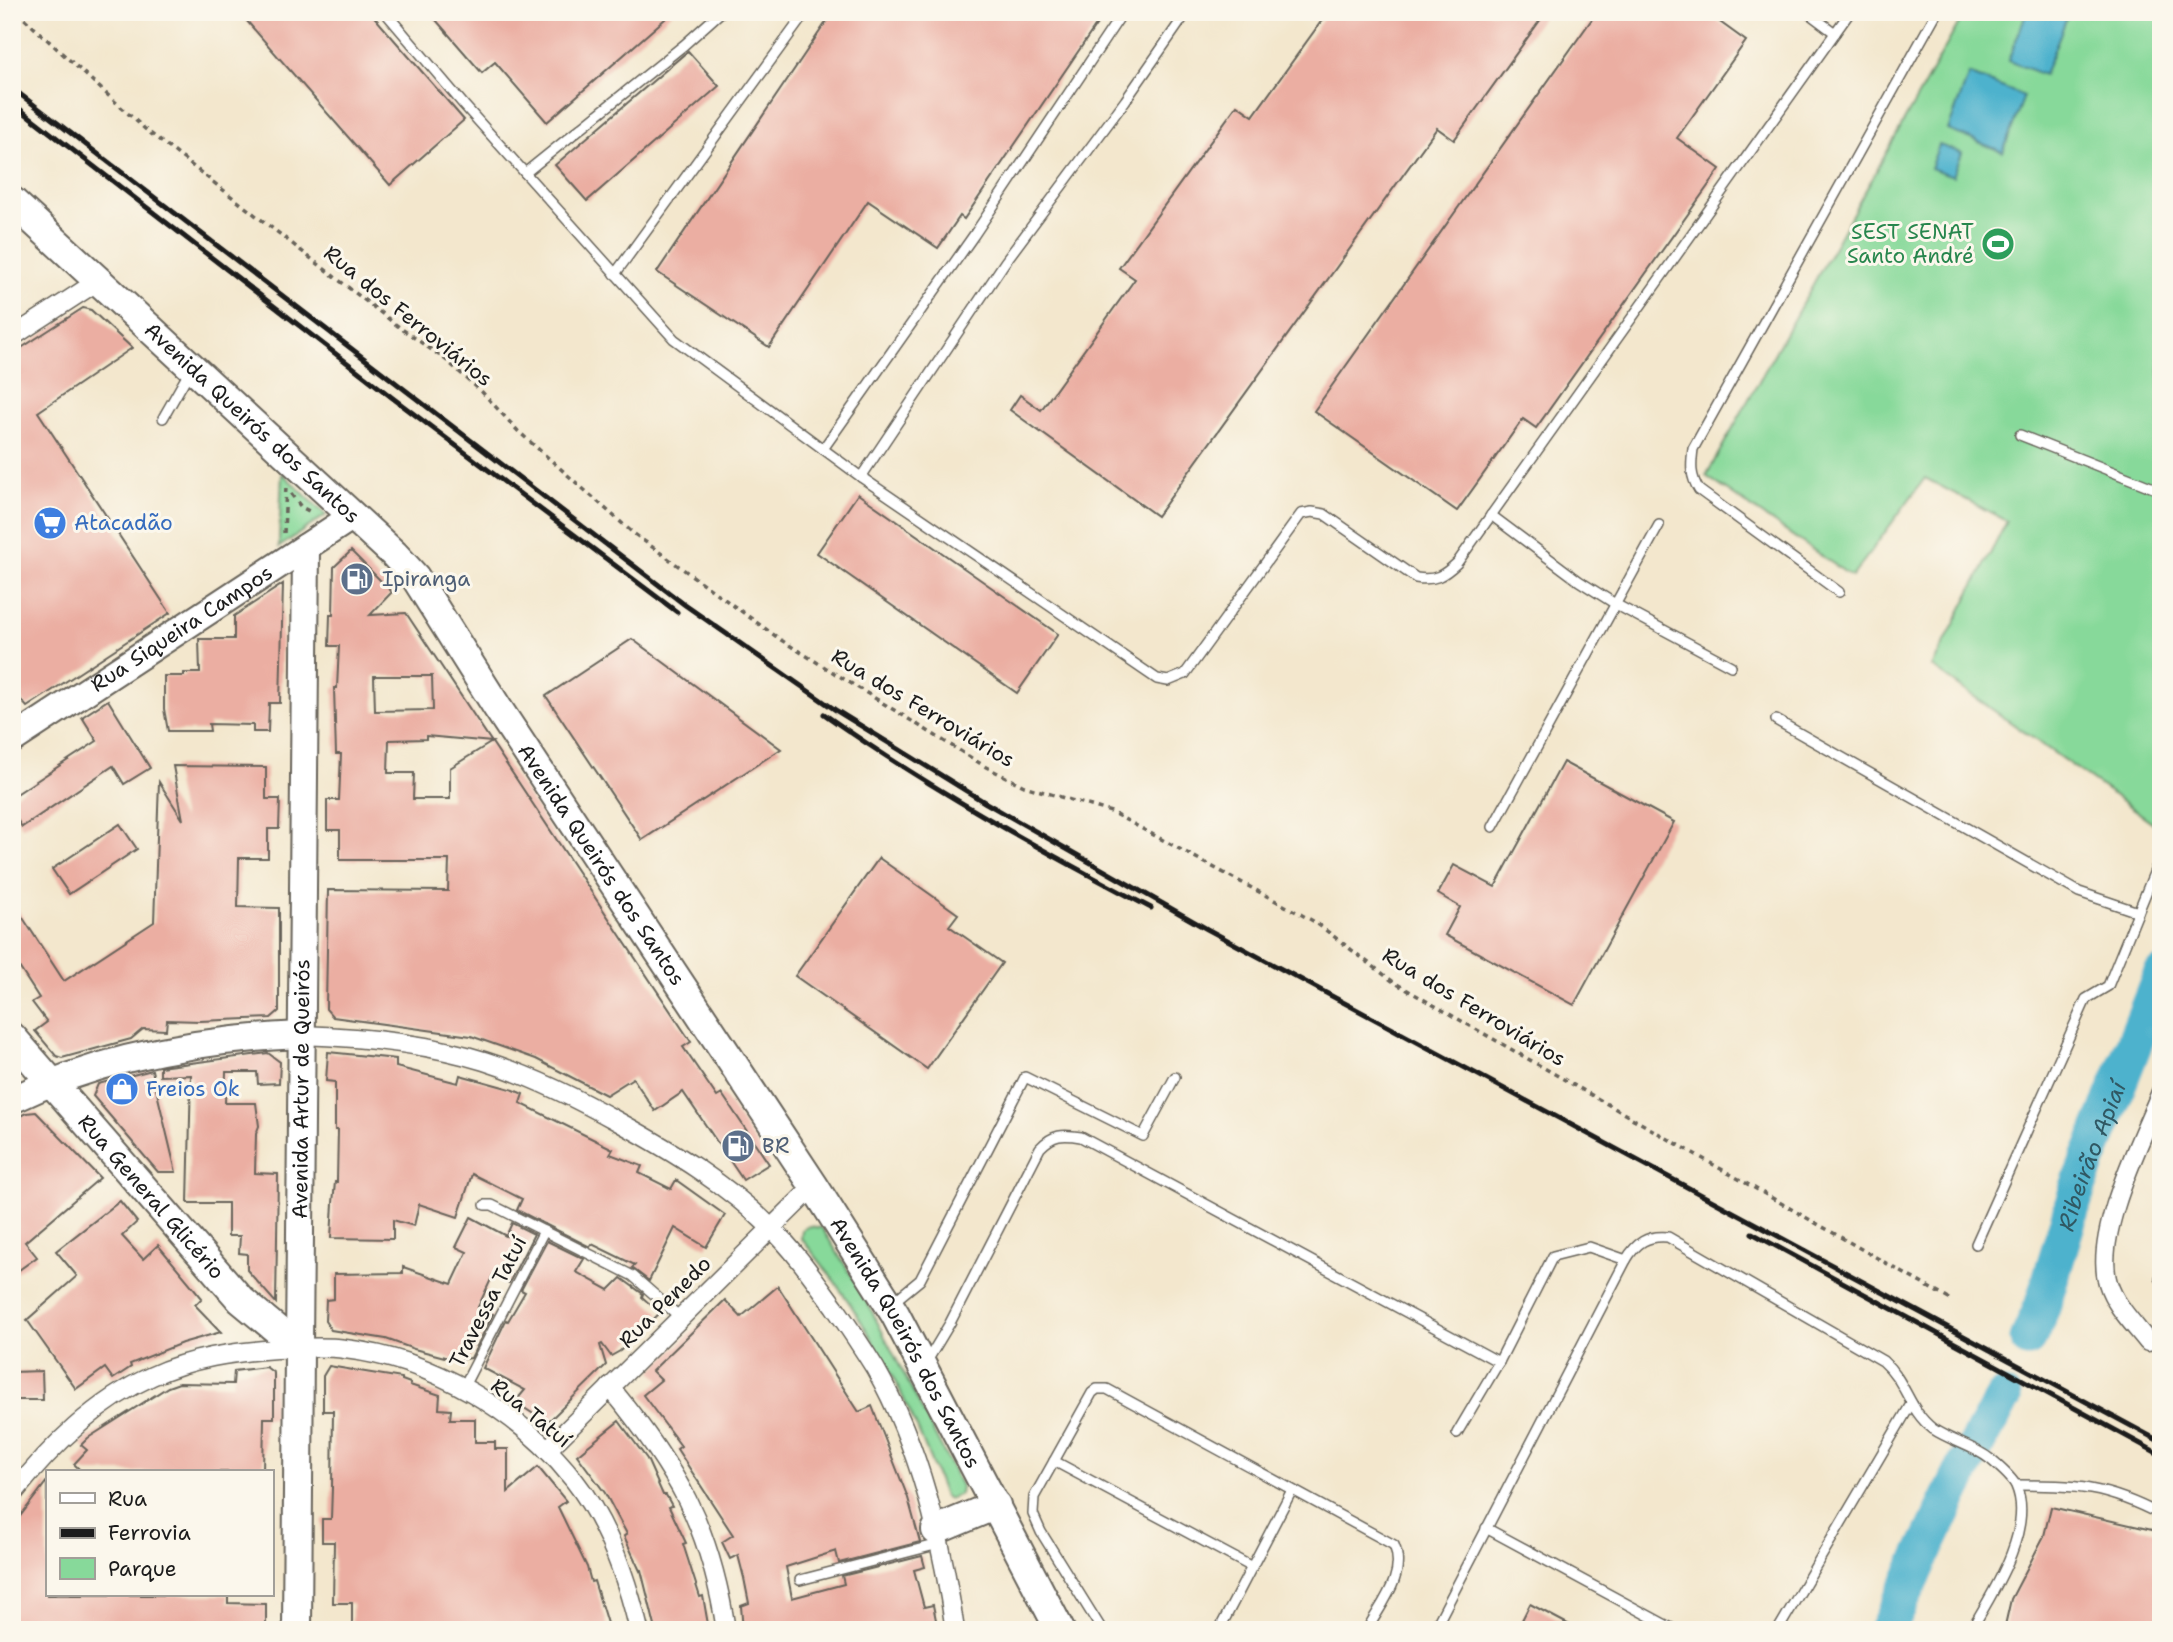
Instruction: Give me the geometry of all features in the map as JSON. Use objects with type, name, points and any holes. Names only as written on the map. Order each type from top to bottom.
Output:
[{"type":"main road","name":"Avenida Queirós dos Santos","points":[[12,201],[353,516],[415,577],[889,1305],[924,1367],[1060,1630]]},
{"type":"main road","name":"Rua General Glicério","points":[[12,1037],[241,1300],[299,1348]]},
{"type":"main road","name":"Avenida Artur de Queirós","points":[[297,1630],[299,1348]]},
{"type":"main road","points":[[937,1537],[996,1505]]},
{"type":"street","points":[[12,337],[98,281]]},
{"type":"street","name":"Rua Siqueira Campos","points":[[12,740],[180,622],[278,565],[353,516]]},
{"type":"street","name":"Avenida Artur de Queirós","points":[[299,1348],[306,547]]},
{"type":"street","points":[[12,1100],[80,1072],[183,1045],[301,1035],[363,1039],[434,1049],[482,1060],[570,1096],[678,1157],[743,1203],[772,1228],[821,1288],[875,1368],[916,1460],[937,1537],[955,1630]]},
{"type":"street","points":[[2154,1347],[2119,1307],[2108,1283],[2105,1260],[2108,1229],[2157,1113],[2161,1092]]},
{"type":"street","name":"Rua Penedo","points":[[547,1450],[814,1186]]},
{"type":"street","name":"Rua Tatuí","points":[[12,1495],[43,1457],[80,1423],[123,1392],[151,1376],[207,1358],[253,1351],[330,1347],[374,1353],[421,1368],[463,1388],[515,1423],[547,1450],[575,1481],[596,1514],[628,1589],[639,1630]]},
{"type":"street","points":[[610,1387],[663,1455],[695,1514],[713,1563],[726,1630]]},
{"type":"lane","points":[[385,12],[674,339],[861,477],[1157,679],[1168,681],[1185,674],[1301,514],[1324,514],[1416,578],[1431,581],[1444,575],[1457,563],[1850,12]]},
{"type":"lane","points":[[525,173],[721,12]]},
{"type":"lane","points":[[615,274],[806,12]]},
{"type":"lane","points":[[823,449],[974,235],[1123,12]]},
{"type":"lane","points":[[861,477],[1005,262],[1125,101],[1187,12]]},
{"type":"lane","points":[[1807,12],[1835,33]]},
{"type":"lane","points":[[1839,592],[1699,490],[1693,481],[1691,468],[1693,449],[1937,12]]},
{"type":"lane","points":[[163,418],[192,368]]},
{"type":"lane","points":[[2020,435],[2161,491]]},
{"type":"lane","points":[[1491,515],[1579,581],[1617,605],[1731,666]]},
{"type":"lane","points":[[1493,827],[1659,525]]},
{"type":"lane","points":[[1776,720],[2079,892],[2137,912]]},
{"type":"lane","points":[[1976,1244],[2086,999],[2108,986],[2161,856]]},
{"type":"lane","points":[[889,1305],[920,1280],[1025,1077],[1143,1136],[1175,1077]]},
{"type":"lane","points":[[924,1367],[950,1323],[1040,1149],[1048,1139],[1061,1134],[1081,1137],[1499,1362]]},
{"type":"lane","points":[[485,1205],[492,1205],[633,1276],[681,1318]]},
{"type":"lane","name":"Travessa Tatuí","points":[[463,1388],[544,1231]]},
{"type":"lane","points":[[1434,1630],[1626,1260],[1633,1248],[1643,1240],[1656,1236],[1668,1237],[1883,1361],[1895,1371],[1911,1404],[1922,1419],[1934,1429],[1988,1458],[2016,1485],[2020,1508],[2017,1536],[2010,1562],[1971,1630]]},
{"type":"lane","points":[[1457,1433],[1499,1362],[1553,1256],[1589,1247],[1626,1260]]},
{"type":"lane","points":[[1102,1630],[1041,1532],[1033,1514],[1034,1497],[1092,1393],[1108,1389],[1394,1545],[1399,1565],[1397,1575],[1367,1630]]},
{"type":"lane","points":[[1778,1630],[1911,1404]]},
{"type":"lane","points":[[1054,1461],[1252,1567]]},
{"type":"lane","points":[[2016,1485],[2092,1488],[2130,1499],[2161,1515]]},
{"type":"lane","points":[[1219,1630],[1292,1490]]},
{"type":"lane","points":[[1486,1528],[1675,1630]]},
{"type":"lane","points":[[800,1580],[937,1537]]},
{"type":"lane","points":[[1269,1630],[1285,1630]]},
{"type":"path","name":"Rua dos Ferroviários","points":[[17,12],[145,129],[399,327],[446,360],[482,392],[518,431],[633,533],[781,640],[986,767],[1024,786],[1111,812],[1315,922],[1395,983],[1949,1299]]},
{"type":"path","points":[[278,565],[279,547],[284,541],[286,482],[282,472],[283,452]]},
{"type":"green space","name":"SEST SENAT Santo André","points":[[1965,12],[2161,12],[2159,827],[1932,667],[2007,521],[1925,478],[1852,577],[1706,476]]},
{"type":"green space","points":[[282,473],[326,515],[279,547],[279,540]]},
{"type":"green space","points":[[809,1226],[822,1228],[863,1294],[961,1486],[960,1494],[949,1499],[944,1496],[917,1427],[884,1361],[846,1297],[801,1238],[802,1230]]},
{"type":"water","points":[[2027,12],[2069,12],[2044,75],[2008,61]]},
{"type":"water","points":[[1969,74],[2024,96],[2003,152],[1948,130]]},
{"type":"water","points":[[1939,145],[1962,153],[1953,176],[1930,168]]},
{"type":"building","points":[[239,12],[370,12],[464,120],[390,185]]},
{"type":"building","points":[[429,12],[673,12],[547,122],[495,62],[482,73]]},
{"type":"building","points":[[833,12],[1105,12],[964,219],[960,216],[938,248],[868,201],[769,347],[657,272]]},
{"type":"building","points":[[1328,12],[1546,12],[1454,140],[1437,128],[1157,516],[1010,410],[1020,395],[1041,410],[1135,279],[1119,268],[1237,105],[1253,116]]},
{"type":"building","points":[[1597,12],[1706,12],[1746,41],[1677,138],[1720,169],[1536,428],[1523,419],[1457,511],[1314,411]]},
{"type":"building","points":[[688,51],[719,86],[587,201],[555,165]]},
{"type":"building","name":"Atacadão","points":[[83,308],[91,310],[132,348],[38,412],[170,613],[27,707],[12,690],[12,354]]},
{"type":"building","points":[[858,494],[1058,634],[1017,693],[817,553]]},
{"type":"building","points":[[351,551],[392,592],[370,615],[406,613],[492,742],[691,1042],[683,1047],[717,1097],[722,1094],[769,1164],[743,1180],[683,1092],[655,1111],[633,1078],[606,1095],[536,1059],[471,1036],[333,1017],[326,1009],[328,890],[448,891],[449,860],[340,860],[340,830],[327,830],[327,800],[339,800],[341,754],[336,754],[334,688],[337,688],[339,646],[329,646],[330,615],[333,615],[334,567]],"holes":[[[374,676],[432,676],[433,710],[375,711]],[[426,736],[492,742],[450,768],[450,799],[413,799],[414,773],[388,773],[389,740],[426,739]]]},
{"type":"building","points":[[283,584],[280,703],[269,703],[268,732],[253,732],[253,725],[209,724],[210,731],[168,731],[164,709],[164,676],[200,673],[199,639],[234,639],[234,616]]},
{"type":"building","points":[[632,639],[781,749],[642,840],[546,696]]},
{"type":"building","points":[[108,700],[150,768],[124,784],[113,766],[22,827],[12,812],[12,797],[97,741],[82,717]]},
{"type":"building","points":[[1563,762],[1674,822],[1574,1005],[1445,935],[1460,907],[1438,894],[1454,865],[1495,887]]},
{"type":"building","points":[[173,766],[266,767],[266,799],[280,799],[279,829],[268,829],[268,858],[239,858],[238,907],[279,908],[279,1011],[271,1018],[167,1020],[166,1030],[143,1029],[131,1039],[62,1058],[56,1056],[35,1031],[47,1022],[32,1002],[39,998],[12,956],[12,901],[64,981],[154,922],[159,782],[183,820]]},
{"type":"building","points":[[120,824],[137,849],[69,894],[52,869]]},
{"type":"building","points":[[879,858],[958,914],[949,926],[1002,963],[927,1069],[795,976]]},
{"type":"building","points":[[328,1052],[396,1059],[396,1067],[458,1083],[460,1075],[514,1090],[523,1094],[520,1103],[613,1149],[610,1154],[642,1166],[639,1173],[671,1189],[676,1180],[725,1215],[706,1247],[675,1228],[649,1281],[632,1268],[635,1265],[592,1244],[590,1247],[517,1210],[522,1199],[472,1174],[458,1217],[419,1204],[414,1226],[393,1220],[393,1239],[331,1238],[337,1182],[338,1130],[335,1130],[335,1082],[326,1081]]},
{"type":"building","points":[[268,1053],[280,1062],[279,1083],[258,1084],[257,1072],[226,1072],[225,1103],[256,1103],[259,1126],[256,1134],[255,1173],[278,1174],[276,1303],[247,1270],[247,1254],[239,1253],[240,1236],[228,1236],[228,1203],[188,1203],[191,1075],[160,1076],[160,1067]]},
{"type":"building","points":[[152,1070],[176,1172],[158,1172],[93,1096],[98,1084]]},
{"type":"building","points":[[36,1112],[100,1178],[25,1242],[37,1257],[12,1275],[12,1120],[26,1113]]},
{"type":"building","points":[[120,1201],[137,1222],[122,1236],[143,1259],[158,1245],[202,1298],[195,1305],[221,1332],[182,1343],[130,1364],[131,1367],[113,1379],[105,1368],[76,1389],[27,1320],[77,1276],[56,1251]]},
{"type":"building","points":[[471,1217],[506,1236],[512,1223],[534,1234],[509,1283],[493,1275],[478,1307],[493,1314],[471,1358],[456,1360],[386,1339],[331,1330],[325,1321],[326,1300],[334,1299],[334,1274],[403,1273],[403,1267],[452,1284],[467,1252],[456,1247]]},
{"type":"building","points":[[547,1241],[584,1259],[576,1272],[609,1290],[621,1278],[643,1294],[642,1297],[660,1313],[620,1351],[611,1356],[602,1344],[600,1345],[606,1365],[550,1420],[543,1420],[515,1402],[525,1390],[483,1368],[506,1320],[508,1321],[525,1292],[521,1290]]},
{"type":"building","points":[[778,1286],[859,1412],[872,1406],[908,1498],[920,1542],[839,1563],[836,1551],[786,1567],[792,1598],[844,1584],[842,1576],[922,1556],[925,1567],[914,1570],[924,1607],[933,1605],[938,1630],[743,1630],[741,1606],[749,1603],[744,1578],[738,1555],[730,1559],[722,1542],[733,1535],[677,1449],[681,1446],[643,1395],[661,1380],[652,1371],[725,1300],[741,1317]]},
{"type":"building","points":[[329,1366],[402,1378],[410,1385],[440,1395],[439,1409],[451,1410],[450,1419],[475,1419],[475,1442],[495,1442],[495,1449],[508,1449],[508,1492],[538,1467],[566,1501],[558,1507],[587,1567],[591,1582],[594,1581],[609,1630],[352,1628],[352,1603],[333,1603],[334,1542],[322,1542],[322,1519],[331,1519],[333,1411],[323,1411],[323,1376]]},
{"type":"building","points":[[266,1367],[274,1373],[274,1418],[264,1418],[263,1470],[80,1470],[74,1464],[87,1450],[81,1445],[88,1438],[168,1387],[179,1383],[233,1384],[234,1371]]},
{"type":"building","points":[[42,1371],[43,1400],[12,1400],[12,1372]]},
{"type":"building","points":[[619,1421],[647,1459],[663,1495],[666,1495],[672,1506],[669,1507],[686,1543],[683,1544],[700,1597],[703,1596],[709,1630],[656,1630],[641,1570],[624,1536],[627,1534],[605,1493],[577,1455]]},
{"type":"building","points":[[46,1482],[46,1596],[228,1596],[228,1603],[266,1604],[266,1630],[34,1630],[12,1624],[12,1527]]},
{"type":"building","points":[[2051,1507],[2161,1532],[2161,1630],[2004,1630],[2011,1599],[2044,1536]]},
{"type":"building","points":[[1530,1604],[1579,1630],[1517,1630]]},
{"type":"waterway","name":"Ribeirão Apiaí","points":[[2028,1339],[2042,1307],[2078,1187],[2161,975]]},
{"type":"waterway","name":"Ribeirão Apiaí","points":[[1887,1630],[1966,1464],[2003,1398]]},
{"type":"railway","points":[[12,88],[685,605],[837,711],[986,803],[1207,929],[2161,1442]]},
{"type":"railway","points":[[12,103],[394,399],[677,612]]},
{"type":"railway","points":[[824,714],[903,767],[984,816],[1151,908]]},
{"type":"railway","points":[[1752,1233],[2161,1455]]},
{"type":"place","name":"SEST SENAT Santo André","points":[[1998,244]]},
{"type":"place","name":"Atacadão","points":[[50,523]]},
{"type":"place","name":"Ipiranga","points":[[357,579]]},
{"type":"place","name":"Freios Ok","points":[[122,1089]]},
{"type":"place","name":"BR","points":[[738,1146]]}]
